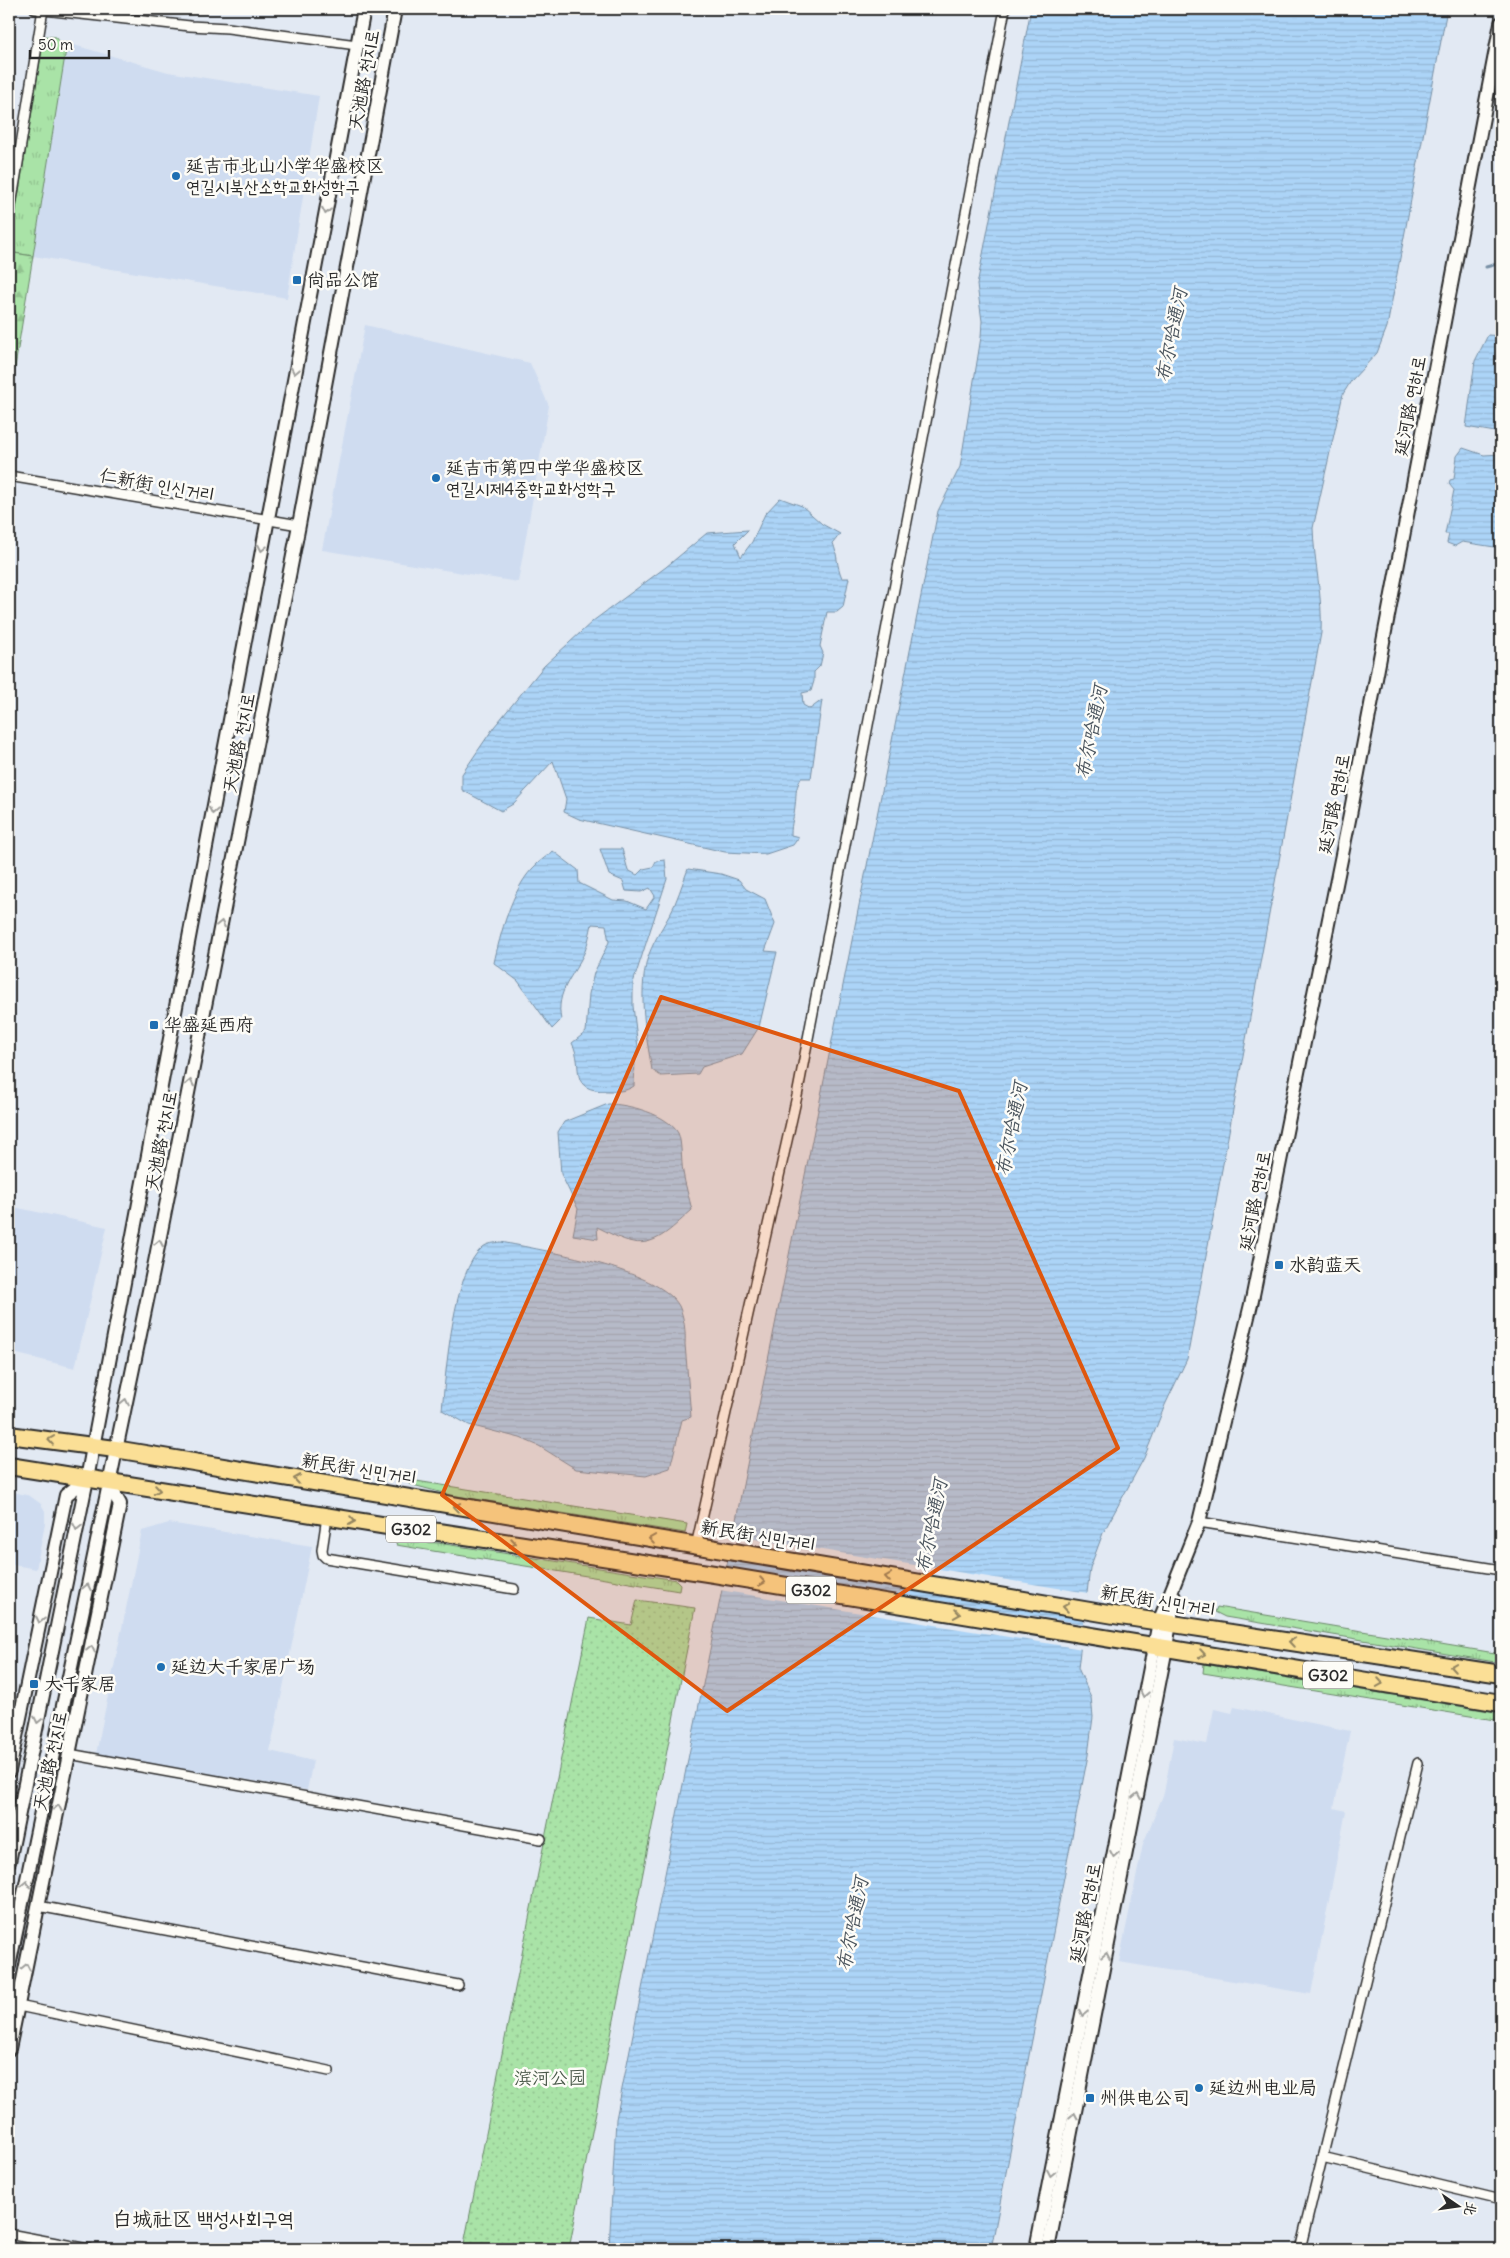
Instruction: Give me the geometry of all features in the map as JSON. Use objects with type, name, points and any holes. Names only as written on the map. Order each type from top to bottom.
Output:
[{"type":"highway","name":"新民街 신민거리","points":[[9,1434],[115,1449],[1114,1615],[1501,1674]]},
{"type":"highway","name":"G302","points":[[9,1466],[327,1517],[714,1574],[1501,1703]]},
{"type":"highway","points":[[684,1571],[692,1546]]},
{"type":"main road","name":"天池路 천지로","points":[[9,1862],[87,1479],[364,9]]},
{"type":"main road","name":"天池路 천지로","points":[[9,1966],[155,1262],[299,525],[395,9]]},
{"type":"main road","name":"延河路 연하로","points":[[1036,2249],[1165,1623],[1174,1585],[1198,1522],[1212,1474],[1252,1300],[1348,824],[1501,22]]},
{"type":"main road","points":[[9,1771],[66,1495],[87,1479]]},
{"type":"main road","name":"天池路 천지로","points":[[9,2049],[13,2005],[38,1906],[120,1504],[108,1483]]},
{"type":"main road","name":"延河路 연하로","points":[[1048,2249],[1160,1647]]},
{"type":"street","points":[[9,218],[40,9],[190,26],[228,28],[357,45]]},
{"type":"street","points":[[692,1546],[796,1096],[1005,9]]},
{"type":"street","name":"仁新街 인신거리","points":[[9,476],[299,525]]},
{"type":"street","points":[[327,1517],[322,1550],[326,1558],[514,1589]]},
{"type":"street","points":[[1198,1522],[1501,1570]]},
{"type":"street","points":[[69,1754],[541,1839]]},
{"type":"street","points":[[1300,2249],[1418,1763]]},
{"type":"street","points":[[38,1906],[458,1984]]},
{"type":"street","points":[[13,2005],[329,2071]]},
{"type":"street","points":[[1322,2157],[1501,2200]]},
{"type":"street","points":[[9,2234],[88,2249]]},
{"type":"highlighted area","points":[[661,997],[959,1091],[1118,1448],[727,1711],[442,1495]]},
{"type":"shaded area","name":"延吉市北山小学华盛校区 연길시북산소학교화성학구","points":[[67,43],[168,72],[319,96],[287,298],[33,256]]},
{"type":"shaded area","name":"延吉市第四中学华盛校区 연길시제4중학교화성학구","points":[[365,325],[530,363],[549,406],[518,582],[322,550]]},
{"type":"shaded area","points":[[9,1206],[107,1227],[75,1368],[9,1352]]},
{"type":"shaded area","points":[[9,1491],[30,1496],[41,1504],[45,1511],[45,1524],[36,1569],[9,1564]]},
{"type":"shaded area","points":[[169,1523],[312,1546],[270,1751],[313,1761],[307,1790],[96,1754],[142,1531]]},
{"type":"shaded area","points":[[1234,1707],[1350,1731],[1334,1808],[1346,1811],[1311,1994],[1119,1962],[1143,1844],[1164,1793],[1174,1738],[1207,1744],[1214,1709],[1232,1713]]},
{"type":"green space","points":[[44,36],[56,37],[60,42],[67,43],[33,256],[9,252]]},
{"type":"green space","points":[[14,253],[33,256],[9,404],[9,286]]},
{"type":"green space","points":[[410,1480],[687,1524],[685,1533],[451,1495],[409,1484]]},
{"type":"green space","points":[[397,1541],[438,1543],[676,1580],[680,1584],[679,1591],[396,1545]]},
{"type":"green space","name":"滨河公园","points":[[637,1600],[695,1608],[569,2249],[463,2249],[589,1618],[631,1625]]},
{"type":"green space","points":[[1217,1607],[1501,1654],[1501,1663],[1225,1617],[1215,1612]]},
{"type":"green space","points":[[1204,1664],[1501,1713],[1501,1721],[1203,1673]]},
{"type":"water","name":"布尔哈通河","points":[[1031,9],[1447,9],[1387,327],[1377,353],[1351,381],[1343,394],[1313,528],[1321,606],[1321,633],[1187,1359],[1165,1405],[1144,1458],[1103,1533],[1090,1568],[1078,1668],[1091,1697],[1093,1717],[1088,1755],[991,2249],[609,2249],[616,2119],[938,511],[960,467],[981,337],[982,321],[977,285]]},
{"type":"water","points":[[1488,335],[1501,336],[1501,433],[1466,427],[1475,361]]},
{"type":"water","points":[[1463,448],[1484,455],[1501,454],[1501,548],[1462,542],[1455,546],[1447,543],[1449,534],[1445,534],[1454,490],[1449,484],[1450,480],[1454,479],[1457,456]]},
{"type":"water","points":[[780,498],[802,506],[822,524],[840,534],[833,543],[842,578],[849,578],[843,607],[837,612],[827,612],[820,646],[823,653],[820,666],[814,672],[811,691],[802,693],[803,705],[810,709],[822,700],[811,778],[801,778],[797,790],[791,835],[799,837],[793,845],[766,854],[725,852],[579,819],[564,812],[566,799],[553,761],[513,804],[501,811],[462,790],[462,774],[494,727],[544,666],[593,621],[666,567],[707,533],[748,530],[735,543],[741,557],[752,542],[765,514]]},
{"type":"water","points":[[600,849],[622,849],[628,870],[637,875],[643,869],[653,867],[656,861],[665,860],[667,879],[633,983],[633,1006],[638,1047],[635,1060],[634,1086],[622,1091],[595,1090],[586,1087],[579,1076],[576,1052],[572,1043],[586,1032],[589,994],[594,973],[609,942],[606,925],[592,924],[585,951],[563,992],[560,1010],[561,1020],[552,1029],[518,981],[494,963],[503,926],[518,889],[532,869],[553,851],[578,870],[579,883],[613,900],[627,901],[646,909],[655,896],[650,888],[641,892],[626,891],[623,881],[609,875]]},
{"type":"water","points":[[688,869],[721,874],[739,880],[746,889],[765,899],[775,924],[765,951],[777,952],[759,1027],[742,1054],[702,1067],[698,1074],[661,1076],[652,1070],[647,1043],[643,1001],[644,974],[651,948],[672,911]]},
{"type":"water","points":[[608,1104],[636,1108],[656,1115],[673,1126],[678,1133],[683,1172],[692,1210],[673,1228],[650,1241],[642,1243],[628,1241],[597,1227],[598,1239],[573,1235],[578,1209],[561,1174],[558,1132],[564,1122]]},
{"type":"water","points":[[501,1242],[570,1256],[624,1272],[648,1282],[667,1293],[679,1306],[685,1330],[691,1417],[682,1420],[670,1468],[646,1476],[576,1469],[539,1446],[520,1438],[469,1425],[442,1410],[453,1323],[464,1277],[473,1259],[483,1247]]},
{"type":"pier","points":[[730,1535],[1088,1593],[1086,1618],[725,1559]]},
{"type":"pier","points":[[724,1566],[1085,1624],[1082,1649],[719,1590]]},
{"type":"waterway","points":[[1486,267],[1501,263]]},
{"type":"place","name":"延吉市北山小学华盛校区 연길시북산소학교화성학구","points":[[176,176]]},
{"type":"place","name":"尚品公馆","points":[[297,280]]},
{"type":"place","name":"延吉市第四中学华盛校区 연길시제4중학교화성학구","points":[[436,478]]},
{"type":"place","name":"华盛延西府","points":[[154,1025]]},
{"type":"place","name":"水韵蓝天","points":[[1279,1265]]},
{"type":"place","name":"延边大千家居广场","points":[[161,1667]]},
{"type":"place","name":"大千家居","points":[[34,1684]]},
{"type":"place","name":"延边州电业局","points":[[1199,2088]]},
{"type":"place","name":"州供电公司","points":[[1090,2098]]},
{"type":"district","name":"白城社区 백성사회구역","points":[[203,2219]]}]
